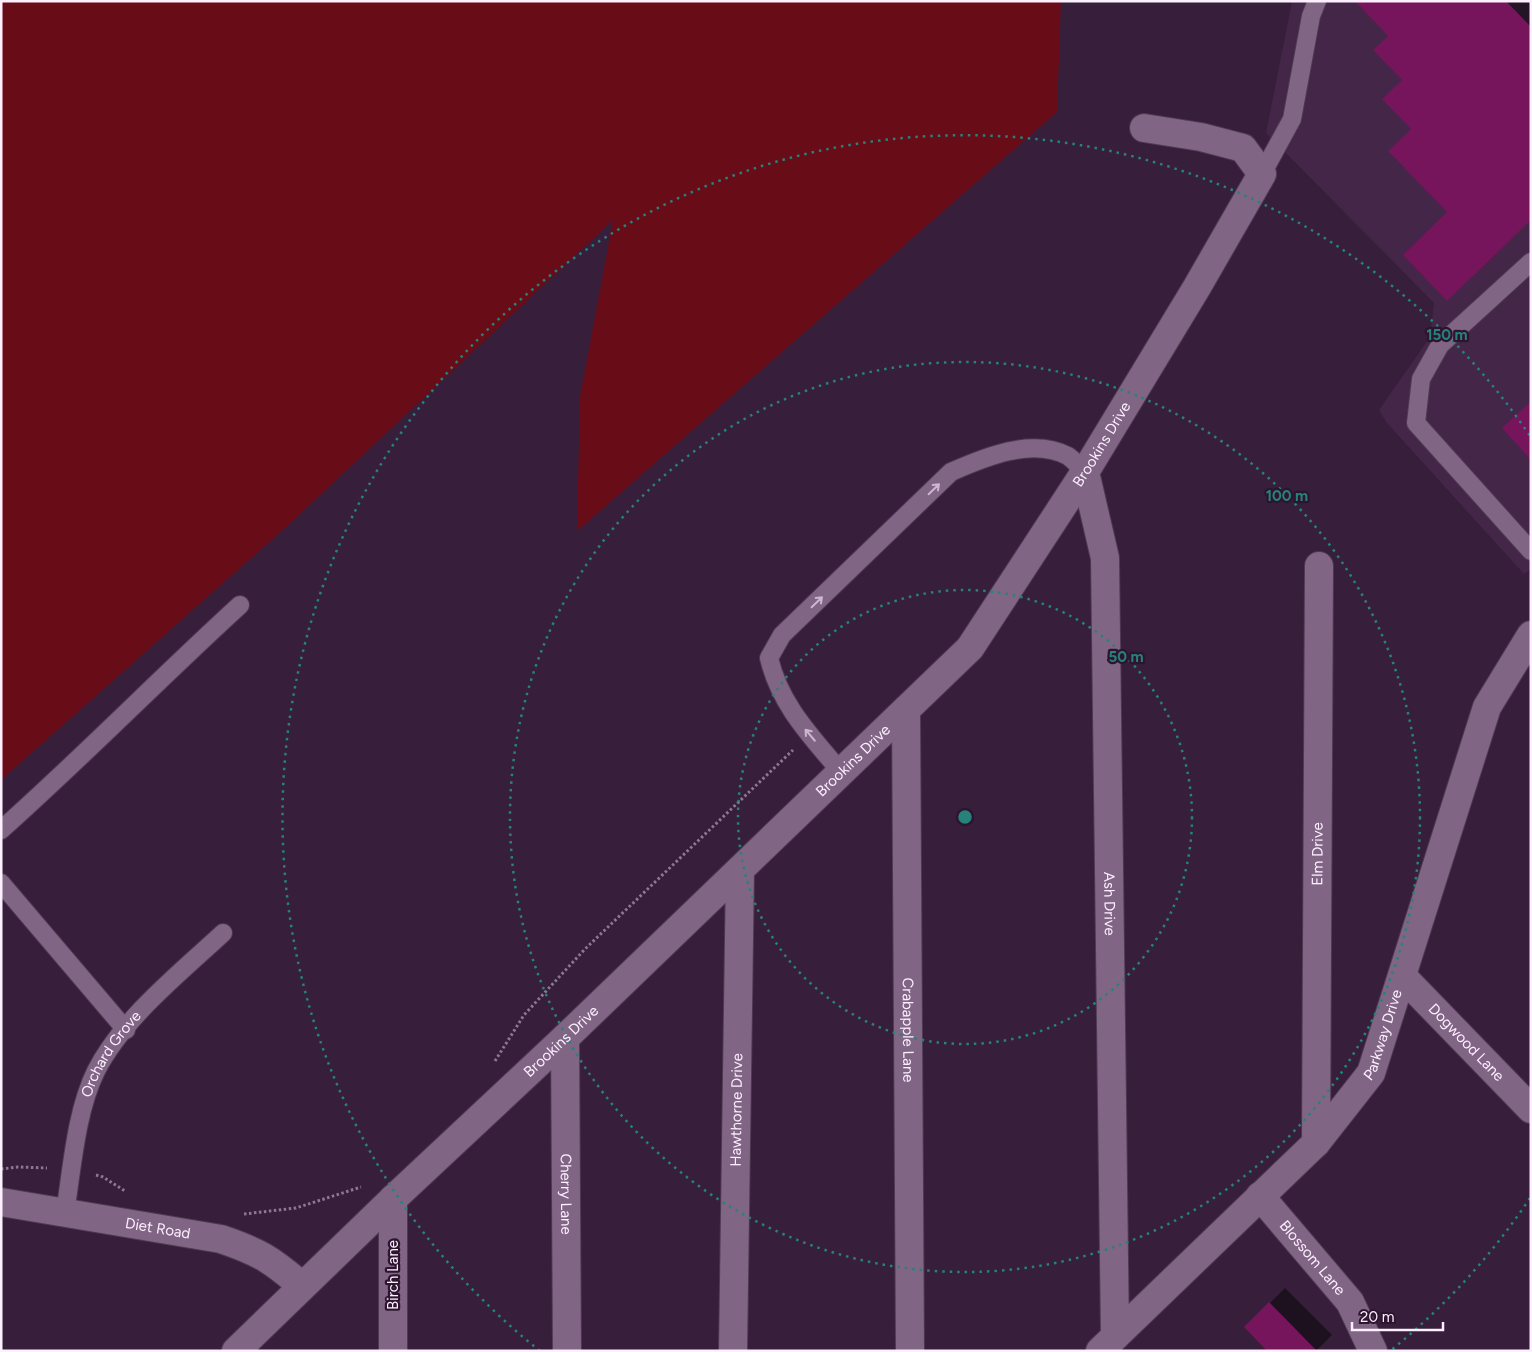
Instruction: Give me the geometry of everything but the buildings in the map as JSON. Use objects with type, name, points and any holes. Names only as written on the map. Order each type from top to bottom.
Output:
[{"type":"street","points":[[1144,128],[1201,137],[1243,148],[1262,174]]},
{"type":"street","name":"Brookins Drive","points":[[236,1351],[393,1199],[565,1038],[970,648],[1085,472],[1197,288],[1262,174]]},
{"type":"street","name":"Ash Drive","points":[[1085,472],[1105,558],[1108,1343]]},
{"type":"street","name":"Elm Drive","points":[[1316,1143],[1319,566]]},
{"type":"street","name":"Parkway Drive","points":[[1108,1343],[1316,1143],[1371,1073],[1403,977],[1487,707],[1528,647]]},
{"type":"street","name":"Crabapple Lane","points":[[906,710],[910,1351]]},
{"type":"street","name":"Hawthorne Drive","points":[[733,1351],[740,870]]},
{"type":"street","name":"Dogwood Lane","points":[[1403,977],[1531,1109]]},
{"type":"street","name":"Cherry Lane","points":[[565,1038],[567,1351]]},
{"type":"street","name":"Blossom Lane","points":[[1260,1196],[1350,1302],[1373,1351]]},
{"type":"street","name":"Birch Lane","points":[[393,1199],[393,1351]]},
{"type":"street","name":"Diet Road","points":[[1,1202],[221,1239],[256,1251],[274,1262],[302,1286]]},
{"type":"lane","points":[[1262,174],[1292,119],[1311,16],[1317,1]]},
{"type":"lane","points":[[1531,262],[1440,345],[1421,379],[1416,423],[1531,551]]},
{"type":"lane","points":[[841,772],[796,720],[774,680],[769,658],[782,635],[951,472],[980,460],[1034,447],[1068,456],[1085,472]]},
{"type":"lane","points":[[1,830],[109,732],[190,650],[240,605]]},
{"type":"lane","points":[[1,883],[126,1030]]},
{"type":"lane","name":"Orchard Grove","points":[[65,1213],[85,1103],[96,1071],[126,1030],[147,1006],[223,933]]},
{"type":"path","points":[[490,1068],[524,1015],[585,949],[809,734]]},
{"type":"path","points":[[1,1169],[18,1167],[53,1168]]},
{"type":"path","points":[[92,1174],[102,1177],[131,1195]]},
{"type":"path","points":[[239,1213],[248,1214],[296,1208],[369,1184]]},
{"type":"shaded area","points":[[1,1],[1061,1],[1057,112],[577,531],[580,397],[613,220],[285,528],[1,780]]},
{"type":"shaded area","points":[[1292,1],[1531,1],[1531,569],[1524,574],[1386,422],[1379,410],[1430,337],[1434,303],[1266,133]]}]
